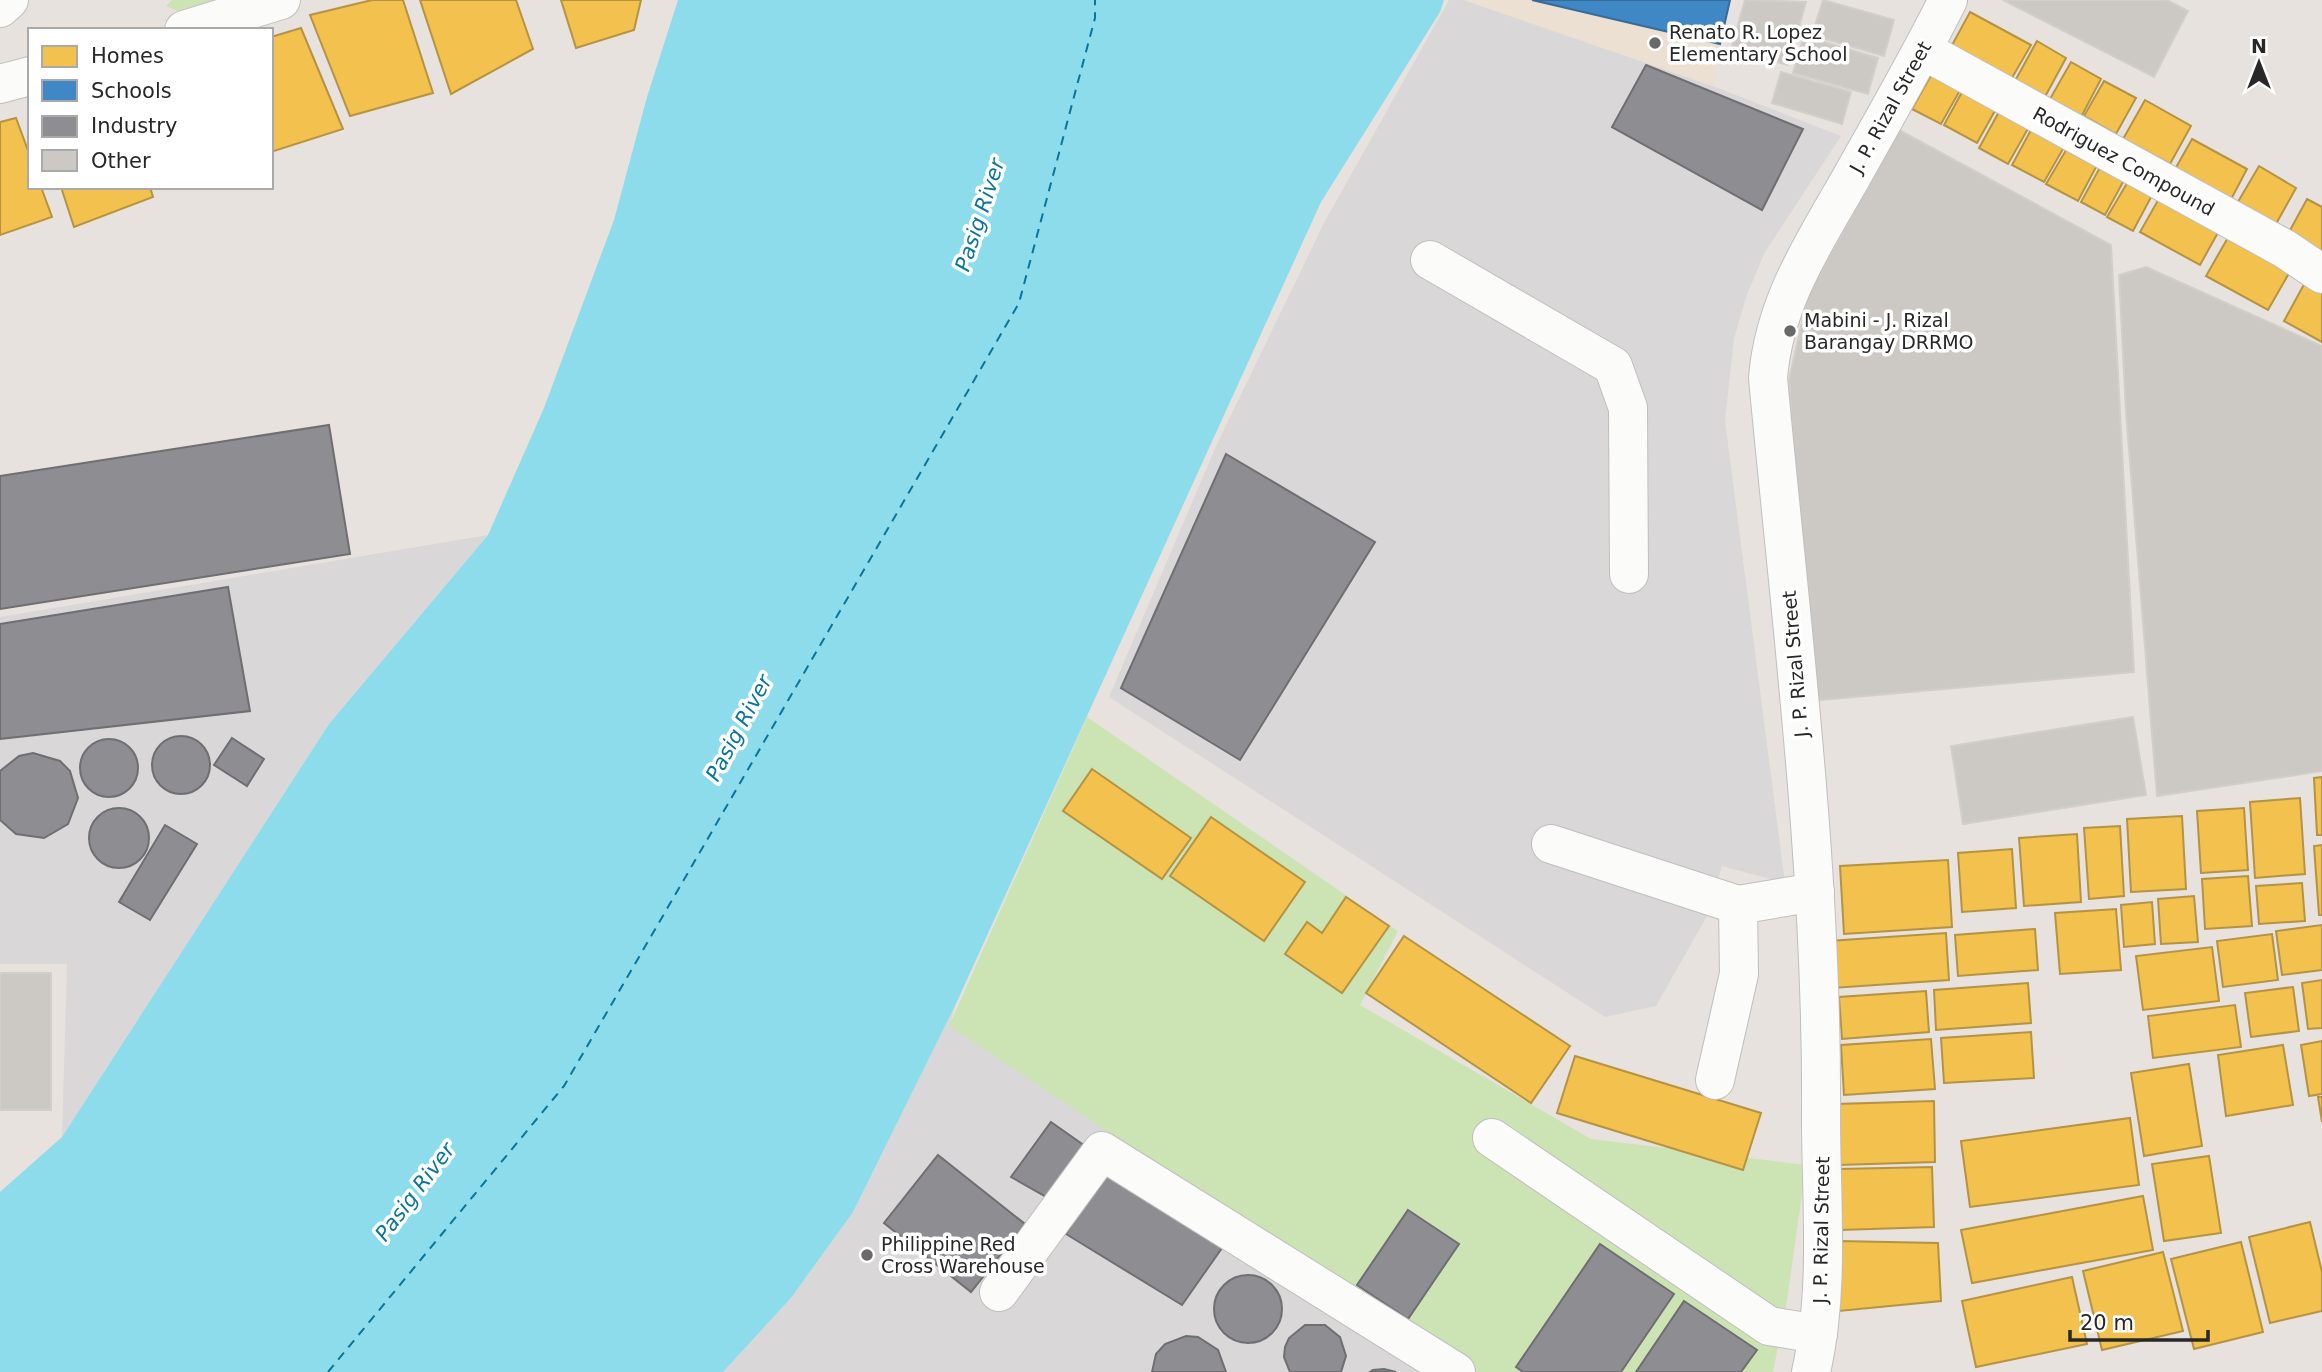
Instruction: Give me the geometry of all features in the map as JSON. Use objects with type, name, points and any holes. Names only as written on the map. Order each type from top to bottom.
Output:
[{"type":"street","points":[[0,8],[9,0]]},
{"type":"street","points":[[190,28],[281,0]]},
{"type":"street","name":"J. P. Rizal Street","points":[[1811,1372],[1818,1334],[1823,1236],[1822,1087],[1815,892],[1768,378],[1771,343],[1780,310],[1809,253],[1923,50],[1948,0]]},
{"type":"street","name":"Rodriguez Compound","points":[[1923,50],[2285,249],[2322,274]]},
{"type":"street","points":[[0,84],[28,77]]},
{"type":"street","points":[[1430,260],[1613,366],[1628,408],[1629,574]]},
{"type":"street","points":[[1551,844],[1738,905],[1815,892]]},
{"type":"street","points":[[1715,1080],[1739,974],[1738,905]]},
{"type":"street","points":[[1492,1138],[1769,1326],[1818,1334]]},
{"type":"street","points":[[999,1292],[1102,1151],[1456,1372]]},
{"type":"shaded area","points":[[1449,0],[1464,0],[1713,86],[1841,136],[1765,252],[1746,297],[1734,339],[1725,421],[1785,883],[1722,866],[1707,916],[1656,1006],[1605,1017],[1109,697],[1217,444],[1325,221]]},
{"type":"shaded area","name":"Renato R. Lopez Elementary School","points":[[1464,0],[1730,0],[1713,86]]},
{"type":"shaded area","points":[[488,535],[329,724],[62,1137],[67,964],[0,964],[0,617]]},
{"type":"shaded area","points":[[955,1006],[951,1020],[1773,1372],[723,1372],[791,1298],[853,1212]]},
{"type":"green space","points":[[172,0],[240,0],[197,19],[166,6]]},
{"type":"green space","points":[[1087,717],[1398,931],[1360,1005],[1591,1139],[1806,1165],[1787,1300],[1773,1372],[1469,1372],[949,1026]]},
{"type":"water","name":"Pasig River","points":[[678,0],[1444,0],[1440,12],[1321,202],[955,1006],[853,1212],[791,1298],[723,1372],[0,1372],[0,1192],[62,1137],[329,724],[488,535],[544,408],[614,220],[647,97]]},
{"type":"building: Homes","points":[[372,0],[403,0],[433,93],[350,116],[310,15]]},
{"type":"building: Homes","points":[[420,0],[516,0],[533,49],[451,94]]},
{"type":"building: Homes","points":[[561,0],[641,0],[634,30],[576,48]]},
{"type":"building: Homes","points":[[1970,12],[2031,45],[2005,90],[1945,58]]},
{"type":"building: Homes","points":[[301,28],[343,129],[273,151],[273,36]]},
{"type":"building: Homes","points":[[2037,41],[2066,58],[2040,106],[2010,90]]},
{"type":"building: Homes","points":[[2071,62],[2101,79],[2078,123],[2046,106]]},
{"type":"building: Homes","points":[[1934,70],[1963,85],[1941,124],[1912,109]]},
{"type":"building: Homes","points":[[1968,81],[2001,100],[1977,143],[1944,125]]},
{"type":"building: Homes","points":[[2104,81],[2136,98],[2116,134],[2084,116]]},
{"type":"building: Homes","points":[[2145,100],[2191,126],[2170,164],[2123,139]]},
{"type":"building: Homes","points":[[2005,101],[2034,118],[2008,164],[1979,148]]},
{"type":"building: Homes","points":[[2038,117],[2071,135],[2044,182],[2012,165]]},
{"type":"building: Homes","points":[[16,118],[28,151],[28,189],[42,189],[52,217],[0,235],[0,122]]},
{"type":"building: Homes","points":[[2075,135],[2104,152],[2078,201],[2046,184]]},
{"type":"building: Homes","points":[[2192,139],[2247,169],[2226,209],[2170,178]]},
{"type":"building: Homes","points":[[2104,160],[2128,173],[2105,215],[2081,202]]},
{"type":"building: Homes","points":[[2259,166],[2296,188],[2271,233],[2232,212]]},
{"type":"building: Homes","points":[[2133,173],[2157,186],[2133,231],[2107,217]]},
{"type":"building: Homes","points":[[2165,188],[2225,220],[2200,265],[2140,232]]},
{"type":"building: Homes","points":[[62,189],[151,189],[153,197],[74,227]]},
{"type":"building: Homes","points":[[2307,199],[2322,207],[2322,267],[2282,245]]},
{"type":"building: Homes","points":[[2234,227],[2296,261],[2268,310],[2206,276]]},
{"type":"building: Homes","points":[[2308,277],[2322,285],[2322,342],[2284,321]]},
{"type":"building: Homes","points":[[1092,769],[1191,838],[1162,879],[1063,811]]},
{"type":"building: Homes","points":[[2322,777],[2322,835],[2317,835],[2314,778]]},
{"type":"building: Homes","points":[[2300,798],[2305,874],[2255,878],[2250,802]]},
{"type":"building: Homes","points":[[2244,808],[2248,870],[2201,873],[2197,811]]},
{"type":"building: Homes","points":[[2182,816],[2186,889],[2131,892],[2127,819]]},
{"type":"building: Homes","points":[[1211,817],[1305,882],[1264,941],[1170,876]]},
{"type":"building: Homes","points":[[2120,826],[2124,896],[2089,899],[2084,828]]},
{"type":"building: Homes","points":[[2077,834],[2081,902],[2024,906],[2019,838]]},
{"type":"building: Homes","points":[[2322,845],[2322,915],[2319,915],[2314,846]]},
{"type":"building: Homes","points":[[2012,849],[2016,908],[1962,912],[1958,853]]},
{"type":"building: Homes","points":[[1948,860],[1952,927],[1844,934],[1840,866]]},
{"type":"building: Homes","points":[[2248,876],[2252,926],[2205,929],[2202,879]]},
{"type":"building: Homes","points":[[2302,883],[2305,921],[2259,924],[2256,886]]},
{"type":"building: Homes","points":[[2194,896],[2198,942],[2161,944],[2158,899]]},
{"type":"building: Homes","points":[[1346,897],[1389,926],[1342,993],[1285,954],[1307,922],[1322,933]]},
{"type":"building: Homes","points":[[2152,902],[2155,944],[2124,947],[2121,905]]},
{"type":"building: Homes","points":[[2116,909],[2121,970],[2060,974],[2055,913]]},
{"type":"building: Homes","points":[[2322,925],[2322,970],[2282,975],[2276,931]]},
{"type":"building: Homes","points":[[2035,929],[2038,970],[1958,976],[1955,935]]},
{"type":"building: Homes","points":[[1946,933],[1949,980],[1832,988],[1829,941]]},
{"type":"building: Homes","points":[[2272,934],[2278,980],[2223,987],[2217,941]]},
{"type":"building: Homes","points":[[1404,936],[1570,1046],[1531,1103],[1366,993]]},
{"type":"building: Homes","points":[[2212,947],[2219,1001],[2143,1010],[2136,956]]},
{"type":"building: Homes","points":[[2322,980],[2322,1028],[2308,1029],[2302,983]]},
{"type":"building: Homes","points":[[2028,983],[2031,1023],[1936,1030],[1934,990]]},
{"type":"building: Homes","points":[[2293,987],[2299,1031],[2251,1037],[2245,993]]},
{"type":"building: Homes","points":[[1926,991],[1929,1032],[1842,1039],[1839,997]]},
{"type":"building: Homes","points":[[2235,1005],[2241,1047],[2153,1058],[2148,1016]]},
{"type":"building: Homes","points":[[2031,1032],[2034,1078],[1944,1083],[1941,1038]]},
{"type":"building: Homes","points":[[1931,1039],[1935,1089],[1844,1095],[1841,1045]]},
{"type":"building: Homes","points":[[2322,1041],[2322,1094],[2309,1096],[2301,1045]]},
{"type":"building: Homes","points":[[2283,1045],[2293,1105],[2226,1116],[2218,1055]]},
{"type":"building: Homes","points":[[1575,1056],[1761,1113],[1743,1170],[1557,1113]]},
{"type":"building: Homes","points":[[2189,1064],[2202,1146],[2144,1156],[2131,1073]]},
{"type":"building: Homes","points":[[2318,1097],[2322,1097],[2322,1122]]},
{"type":"building: Homes","points":[[1934,1101],[1935,1162],[1838,1165],[1836,1104]]},
{"type":"building: Homes","points":[[2130,1118],[2139,1185],[1970,1207],[1961,1141]]},
{"type":"building: Homes","points":[[2209,1156],[2221,1233],[2164,1241],[2152,1164]]},
{"type":"building: Homes","points":[[1932,1167],[1934,1227],[1840,1230],[1839,1169]]},
{"type":"building: Homes","points":[[2143,1196],[2153,1250],[1972,1283],[1961,1230]]},
{"type":"building: Homes","points":[[2310,1222],[2322,1272],[2322,1311],[2270,1323],[2249,1237]]},
{"type":"building: Homes","points":[[1838,1241],[1938,1243],[1941,1301],[1839,1311]]},
{"type":"building: Homes","points":[[2241,1242],[2263,1332],[2194,1349],[2171,1259]]},
{"type":"building: Homes","points":[[2163,1252],[2183,1331],[2102,1350],[2083,1271]]},
{"type":"building: Homes","points":[[2072,1277],[2087,1344],[1976,1367],[1962,1301]]},
{"type":"building: Schools","points":[[1532,0],[1730,0],[1720,44]]},
{"type":"building: Industry","points":[[1646,65],[1803,129],[1762,210],[1612,127]]},
{"type":"building: Industry","points":[[329,425],[350,554],[0,609],[0,476]]},
{"type":"building: Industry","points":[[1226,454],[1375,542],[1240,760],[1121,688]]},
{"type":"building: Industry","points":[[228,587],[250,711],[0,739],[0,624]]},
{"type":"building: Industry","points":[[181,736],[192,738],[205,749],[210,765],[208,776],[197,789],[181,794],[170,792],[157,781],[152,765],[154,754],[165,741]]},
{"type":"building: Industry","points":[[232,738],[264,759],[247,786],[214,765]]},
{"type":"building: Industry","points":[[103,739],[115,739],[130,747],[138,762],[138,774],[130,789],[115,797],[103,797],[88,789],[80,774],[80,762],[88,747]]},
{"type":"building: Industry","points":[[33,753],[60,761],[70,771],[78,798],[68,824],[44,838],[16,834],[0,820],[0,771],[19,756]]},
{"type":"building: Industry","points":[[113,808],[125,808],[144,821],[149,838],[147,850],[136,863],[125,868],[113,868],[94,855],[89,844],[89,832],[102,813]]},
{"type":"building: Industry","points":[[165,825],[197,844],[150,920],[119,902]]},
{"type":"building: Industry","points":[[1051,1122],[1085,1146],[1048,1198],[1011,1177]]},
{"type":"building: Industry","points":[[938,1155],[1025,1224],[971,1292],[884,1223]]},
{"type":"building: Industry","points":[[1106,1166],[1222,1248],[1182,1305],[1066,1234]]},
{"type":"building: Industry","points":[[1408,1210],[1459,1244],[1408,1319],[1357,1285]]},
{"type":"building: Industry","points":[[1600,1244],[1674,1294],[1621,1372],[1523,1372],[1516,1367]]},
{"type":"building: Industry","points":[[1248,1275],[1261,1278],[1272,1285],[1279,1296],[1282,1309],[1279,1322],[1272,1333],[1261,1340],[1248,1343],[1235,1340],[1224,1333],[1217,1322],[1214,1309],[1217,1296],[1224,1285],[1235,1278]]},
{"type":"building: Industry","points":[[1684,1301],[1757,1350],[1741,1372],[1636,1372]]},
{"type":"building: Industry","points":[[1305,1325],[1325,1325],[1340,1337],[1346,1356],[1341,1372],[1290,1372],[1284,1357],[1285,1347],[1289,1338]]},
{"type":"building: Industry","points":[[1186,1336],[1198,1337],[1218,1350],[1226,1372],[1152,1372],[1156,1354],[1165,1344]]},
{"type":"building: Industry","points":[[1373,1370],[1396,1372],[1370,1372]]},
{"type":"building: Other","points":[[1745,0],[1806,2],[1788,65],[1731,49]]},
{"type":"building: Other","points":[[1823,0],[1894,20],[1884,56],[1812,35]]},
{"type":"building: Other","points":[[2003,0],[2167,0],[2188,11],[2154,77]]},
{"type":"building: Other","points":[[1804,36],[1878,58],[1868,94],[1793,73]]},
{"type":"building: Other","points":[[1781,72],[1851,92],[1842,124],[1772,103]]},
{"type":"building: Other","points":[[1899,130],[2111,245],[2134,672],[1810,701],[1789,380],[1808,295]]},
{"type":"building: Other","points":[[2146,267],[2322,346],[2322,771],[2157,796],[2126,412],[2119,275]]},
{"type":"building: Other","points":[[2133,717],[2146,795],[1963,824],[1951,746]]},
{"type":"building: Other","points":[[0,973],[51,973],[51,1110],[0,1110]]},
{"type":"ferry route","points":[[328,1372],[564,1086],[1019,303],[1095,18],[1095,0]]},
{"type":"place","name":"Renato R. Lopez Elementary School","points":[[1655,43]]},
{"type":"place","name":"Mabini - J. Rizal Barangay DRRMO","points":[[1790,331]]},
{"type":"place","name":"Philippine Red Cross Warehouse","points":[[867,1255]]}]
